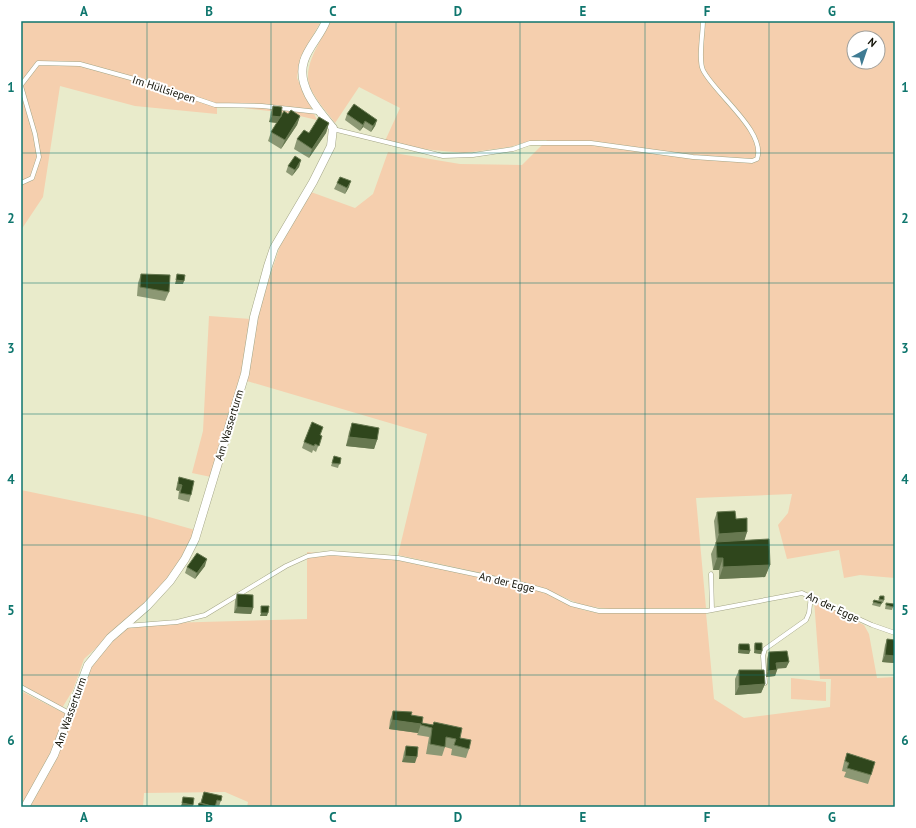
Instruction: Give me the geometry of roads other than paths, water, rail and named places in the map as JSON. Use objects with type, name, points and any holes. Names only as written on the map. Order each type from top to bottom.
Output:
[{"type":"street","points":[[326,21],[304,60],[301,77],[319,112],[333,128]]},
{"type":"street","name":"Am Wasserturm","points":[[25,807],[54,755],[88,665],[110,638],[147,606],[170,581],[185,559],[195,539],[245,374],[254,317],[274,248],[313,182],[331,146],[333,128]]},
{"type":"lane","points":[[333,128],[443,156],[473,155],[513,149],[530,143],[590,143],[693,158],[752,161],[757,159],[759,152],[754,136],[703,69],[704,21]]},
{"type":"lane","name":"Im Hüllsiepen","points":[[21,183],[32,178],[39,157],[35,134],[21,86],[38,63],[80,64],[156,85],[214,105],[262,106],[319,112]]},
{"type":"lane","name":"An der Egge","points":[[124,626],[177,622],[205,615],[286,566],[308,556],[331,553],[398,558],[521,584],[546,591],[572,604],[599,611],[712,610],[802,593],[872,625],[895,633]]},
{"type":"lane","points":[[711,574],[712,610]]},
{"type":"lane","points":[[765,683],[763,656],[765,649],[806,620],[809,613],[810,596]]},
{"type":"lane","points":[[21,687],[69,713]]}]
